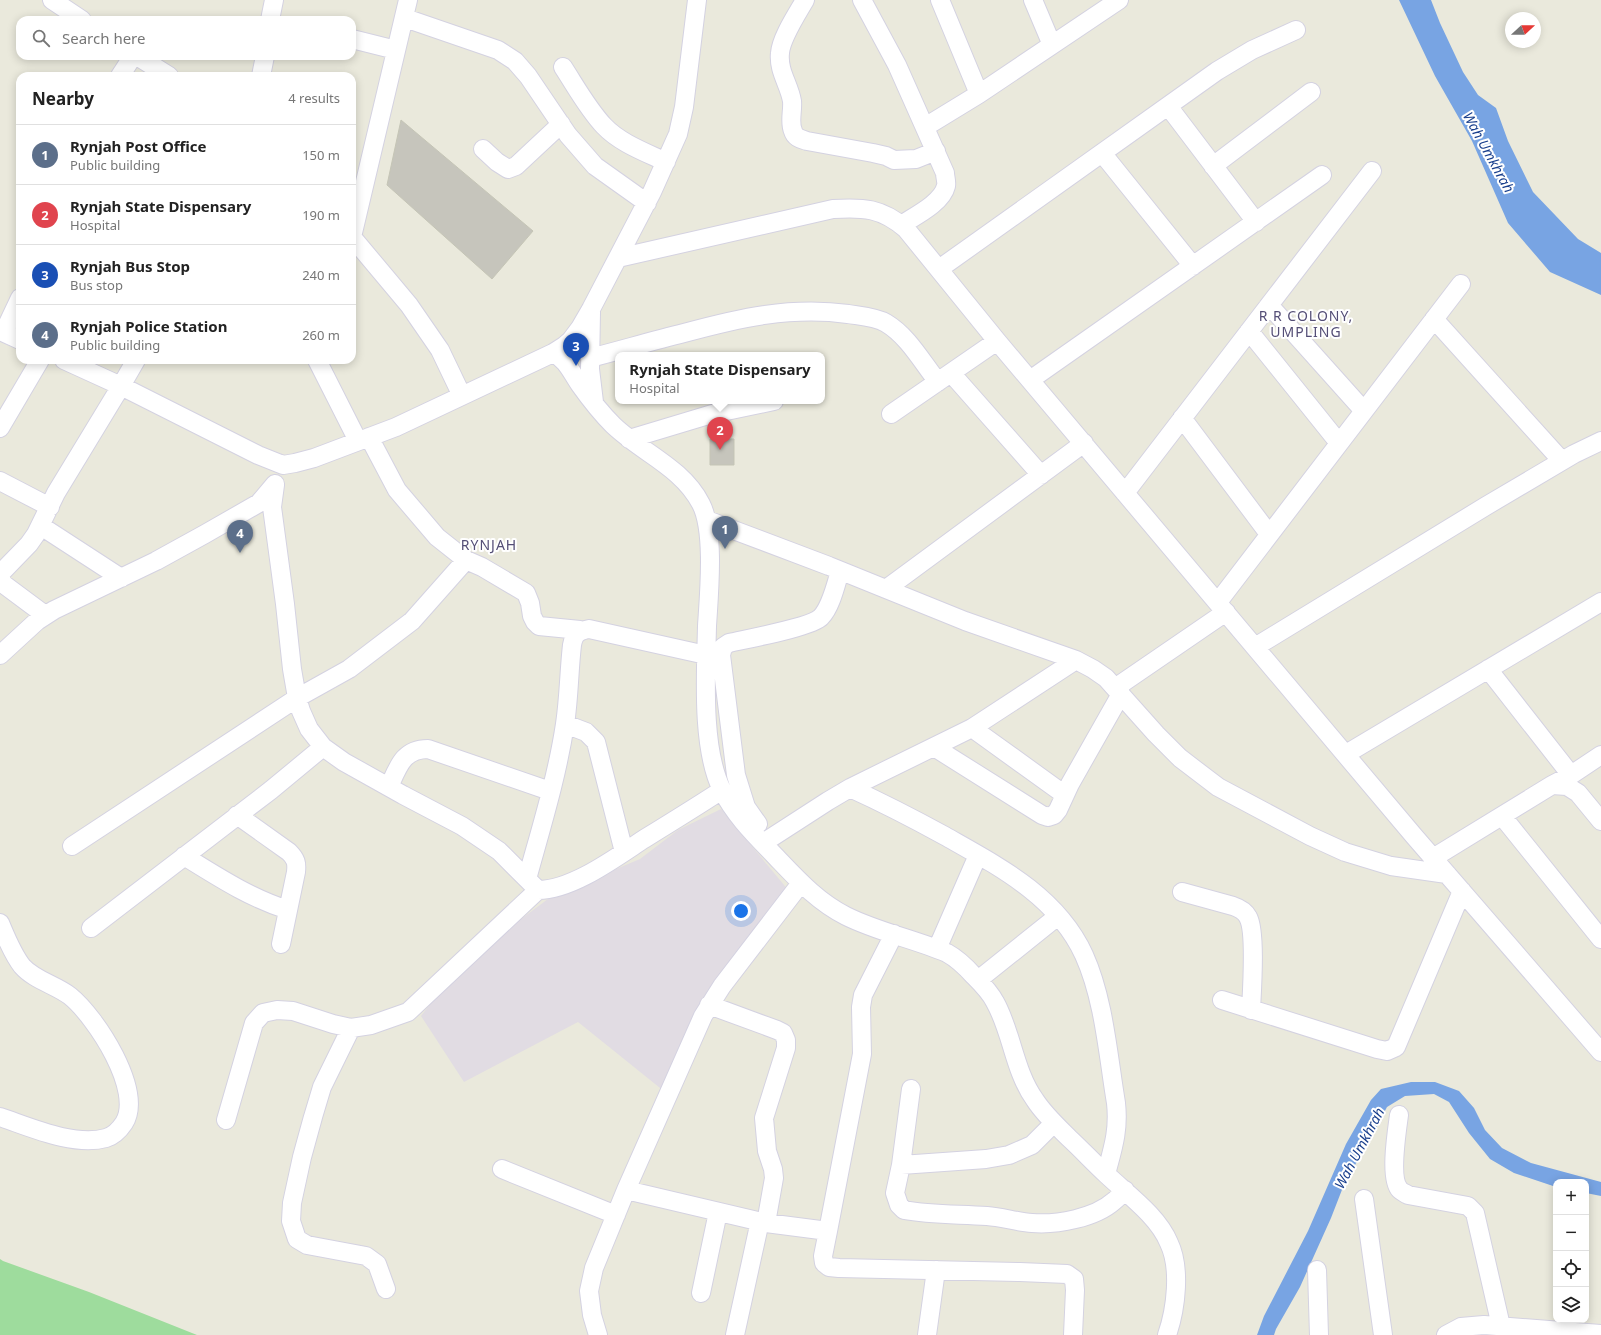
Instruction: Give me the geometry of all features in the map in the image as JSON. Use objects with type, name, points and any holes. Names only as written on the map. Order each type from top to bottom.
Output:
[{"type":"street","points":[[52,0],[76,16]]},
{"type":"street","points":[[272,16],[274,0]]},
{"type":"street","points":[[356,220],[396,50],[405,18],[408,0]]},
{"type":"street","points":[[73,364],[121,386],[234,444],[280,464],[294,463],[314,458],[396,427],[553,353],[571,340],[591,309],[647,203],[678,134],[684,107],[697,0]]},
{"type":"street","points":[[805,0],[788,32],[780,52],[780,66],[791,98],[793,111],[791,121],[793,131],[797,138],[880,154],[894,160],[916,159],[936,151]]},
{"type":"street","points":[[862,0],[897,65],[945,173],[946,184],[943,193],[937,201],[901,225]]},
{"type":"street","points":[[940,0],[979,94]]},
{"type":"street","points":[[1033,0],[1052,45]]},
{"type":"street","points":[[925,127],[979,94],[1119,0]]},
{"type":"street","points":[[405,18],[498,50],[515,61],[528,76],[561,124],[594,166],[647,203]]},
{"type":"street","points":[[939,269],[1236,59],[1296,30]]},
{"type":"street","points":[[356,40],[396,50]]},
{"type":"street","points":[[123,72],[130,60]]},
{"type":"street","points":[[143,60],[162,72]]},
{"type":"street","points":[[262,72],[264,60]]},
{"type":"street","points":[[563,68],[589,108],[605,127],[633,146],[666,162]]},
{"type":"street","points":[[1213,166],[1311,92]]},
{"type":"street","points":[[1168,106],[1256,222]]},
{"type":"street","points":[[483,149],[508,169],[516,166],[561,124]]},
{"type":"street","points":[[1102,153],[1193,266]]},
{"type":"street","points":[[1125,492],[1372,171]]},
{"type":"street","points":[[1030,380],[1322,175]]},
{"type":"street","points":[[618,258],[833,210],[866,208],[894,219],[906,229],[997,341],[1433,858],[1601,1052]]},
{"type":"street","points":[[356,242],[409,305],[440,350],[462,396]]},
{"type":"street","points":[[934,747],[1042,815],[1048,816],[1054,814],[1058,810],[1118,691],[1222,607],[1269,534],[1461,284]]},
{"type":"street","points":[[16,305],[2,331],[16,338]]},
{"type":"street","points":[[1269,305],[1364,411]]},
{"type":"street","points":[[591,309],[589,336],[594,404]]},
{"type":"street","points":[[590,358],[758,315],[783,312],[817,311],[865,316],[885,322],[899,332],[1041,475]]},
{"type":"street","points":[[1434,319],[1562,461]]},
{"type":"street","points":[[1249,331],[1339,443]]},
{"type":"street","points":[[891,414],[997,341]]},
{"type":"street","points":[[553,353],[560,356],[568,364],[579,384],[612,424],[629,439],[655,456],[682,478],[699,500],[706,520],[708,532],[709,573],[706,698],[710,747],[713,764],[722,790],[740,818],[766,841],[801,883],[823,903],[847,916],[955,957],[978,980],[996,1003],[1028,1089],[1040,1108],[1106,1174],[1125,1190],[1163,1232],[1173,1253],[1176,1279],[1173,1312],[1167,1335]]},
{"type":"street","points":[[0,428],[38,364]]},
{"type":"street","points":[[45,615],[2,583],[0,574],[29,544],[40,526],[56,493],[134,364]]},
{"type":"street","points":[[319,364],[364,439],[407,503],[437,538],[466,560],[482,567],[526,592],[530,603],[532,616],[539,626],[580,630],[589,629],[706,655]]},
{"type":"street","points":[[629,439],[712,414],[760,404]]},
{"type":"street","points":[[1182,418],[1269,534]]},
{"type":"street","points":[[1255,647],[1562,461],[1601,441]]},
{"type":"street","points":[[886,589],[1084,443]]},
{"type":"street","points":[[280,464],[272,506],[292,669],[301,711],[309,729],[323,747],[344,762],[480,837],[499,851],[532,885],[548,890],[582,877],[722,790]]},
{"type":"street","points":[[0,481],[50,506]]},
{"type":"street","points":[[2,649],[45,615],[156,561],[259,503],[275,485]]},
{"type":"street","points":[[706,520],[965,621],[1076,660],[1106,678],[1156,734],[1180,758],[1218,787],[1310,836],[1345,852],[1391,866],[1447,874]]},
{"type":"street","points":[[40,526],[121,578]]},
{"type":"street","points":[[72,846],[297,698],[349,669],[412,621],[466,560]]},
{"type":"street","points":[[766,841],[746,806],[736,775],[721,655],[723,647],[729,643],[803,626],[821,618],[827,609],[840,571]]},
{"type":"street","points":[[1346,754],[1601,602]]},
{"type":"street","points":[[226,1120],[254,1023],[263,1013],[277,1010],[293,1011],[333,1024],[351,1028],[371,1025],[408,1012],[532,885],[550,791],[565,724],[572,645],[574,637],[580,630]]},
{"type":"street","points":[[766,841],[828,800],[972,728],[1076,660]]},
{"type":"street","points":[[1488,669],[1571,775]]},
{"type":"street","points":[[565,724],[586,732],[596,742],[624,852]]},
{"type":"street","points":[[972,728],[1065,795]]},
{"type":"street","points":[[91,928],[271,790],[323,747]]},
{"type":"street","points":[[389,787],[402,761],[411,752],[419,749],[428,749],[550,791]]},
{"type":"street","points":[[1433,858],[1552,785],[1571,775],[1601,755]]},
{"type":"street","points":[[1552,785],[1567,786],[1578,793],[1601,820]]},
{"type":"street","points":[[850,788],[904,813],[978,855],[1034,891],[1070,931],[1083,954],[1099,1000],[1118,1119],[1116,1134],[1106,1174]]},
{"type":"street","points":[[237,815],[289,852],[295,858],[297,865],[296,872],[281,944]]},
{"type":"street","points":[[1502,816],[1601,939]]},
{"type":"street","points":[[936,949],[978,855]]},
{"type":"street","points":[[184,856],[240,890],[268,903],[288,910]]},
{"type":"street","points":[[598,1335],[592,1315],[589,1291],[594,1268],[626,1190],[709,1006],[722,986],[801,883]]},
{"type":"street","points":[[1222,1000],[1377,1049],[1386,1051],[1396,1047],[1462,891]]},
{"type":"street","points":[[1182,892],[1233,906],[1241,910],[1247,916],[1252,934],[1252,1010]]},
{"type":"street","points":[[978,980],[1058,916]]},
{"type":"street","points":[[0,922],[13,951],[22,966],[34,975],[70,996],[98,1027],[119,1063],[127,1088],[129,1108],[126,1120],[120,1130],[107,1138],[90,1141],[62,1137],[0,1117]]},
{"type":"street","points":[[894,934],[863,994],[861,1007],[862,1054],[823,1256],[824,1263],[829,1267],[1066,1274],[1074,1279],[1073,1335]]},
{"type":"street","points":[[709,1006],[777,1030],[783,1033],[786,1040],[786,1048],[764,1118],[766,1151],[773,1169],[774,1178],[735,1335]]},
{"type":"street","points":[[351,1028],[322,1087],[302,1157],[292,1203],[291,1221],[297,1239],[307,1245],[366,1256],[377,1264],[386,1289]]},
{"type":"street","points":[[911,1089],[901,1165],[897,1182],[896,1199],[904,1210],[995,1216],[1033,1223],[1050,1223],[1067,1221],[1099,1210],[1113,1202],[1125,1190]]},
{"type":"street","points":[[1398,1114],[1394,1170],[1399,1190],[1408,1195],[1468,1206],[1475,1213],[1501,1326]]},
{"type":"street","points":[[901,1165],[986,1159],[1009,1155],[1032,1144],[1054,1123]]},
{"type":"street","points":[[502,1169],[616,1214]]},
{"type":"street","points":[[626,1190],[763,1222],[828,1231]]},
{"type":"street","points":[[1364,1199],[1383,1335]]},
{"type":"street","points":[[701,1293],[718,1212]]},
{"type":"street","points":[[927,1335],[936,1270]]},
{"type":"street","points":[[1317,1270],[1318,1335]]},
{"type":"street","points":[[1458,1332],[1484,1325],[1601,1334]]},
{"type":"shaded area","points":[[721,809],[794,897],[719,1002],[675,1100],[578,1022],[464,1082],[421,1016],[463,962],[552,896],[640,859],[678,830]]},
{"type":"green space","points":[[0,1259],[89,1292],[197,1335],[0,1335]]},
{"type":"water","name":"Wah Umkhrah","points":[[1399,0],[1431,0],[1463,72],[1478,95],[1496,108],[1508,141],[1533,192],[1578,239],[1601,253],[1601,295],[1550,272],[1508,223],[1472,141],[1435,76]]},
{"type":"water","name":"Wah Umkhrah","points":[[1411,1082],[1435,1082],[1459,1091],[1474,1108],[1485,1130],[1502,1148],[1531,1163],[1601,1182],[1601,1196],[1589,1194],[1589,1179],[1553,1179],[1553,1186],[1514,1173],[1490,1159],[1469,1133],[1449,1102],[1434,1094],[1405,1096],[1387,1107],[1345,1182],[1331,1218],[1300,1287],[1274,1335],[1257,1335],[1264,1316],[1308,1231],[1346,1144],[1371,1100],[1381,1089]]},
{"type":"building","points":[[401,120],[533,231],[492,279],[387,185]]},
{"type":"building","points":[[710,439],[734,439],[734,465],[710,465]]},
{"type":"place","name":"Rynjah Bus Stop","points":[[576,366]]},
{"type":"place","name":"Rynjah State Dispensary","points":[[720,450]]},
{"type":"place","name":"Rynjah Post Office","points":[[725,549]]},
{"type":"place","name":"Rynjah Police Station","points":[[240,553]]},
{"type":"district","name":"R R COLONY, UMPLING","points":[[1306,324]]},
{"type":"district","name":"RYNJAH","points":[[489,544]]}]
